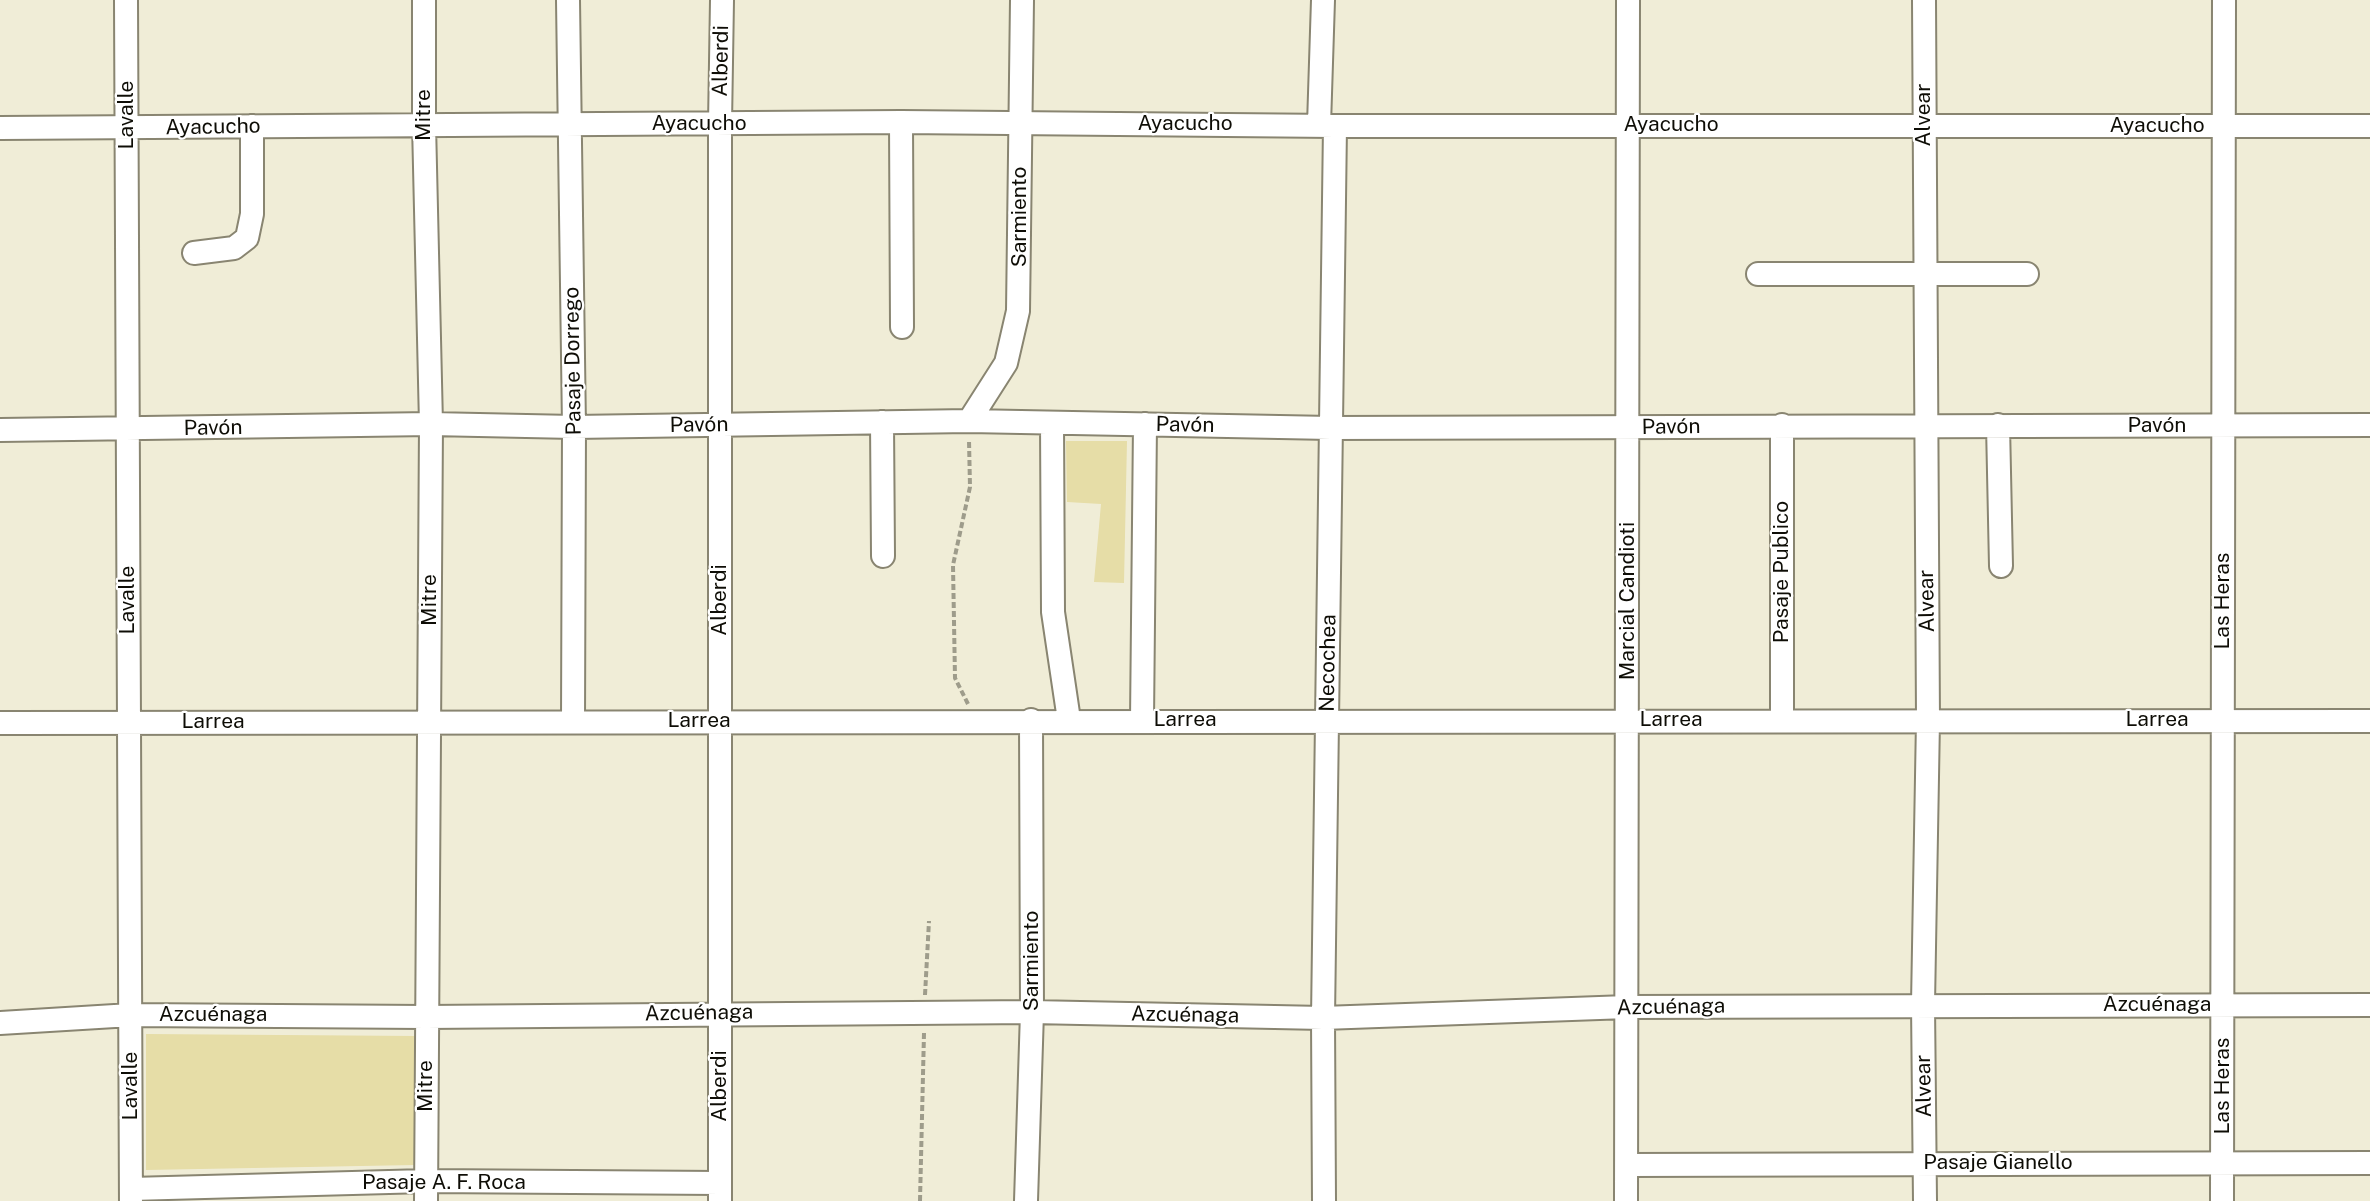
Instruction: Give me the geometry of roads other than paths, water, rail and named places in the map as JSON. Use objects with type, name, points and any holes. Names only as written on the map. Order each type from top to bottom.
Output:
[{"type":"street","name":"Lavalle","points":[[126,0],[131,1195]]},
{"type":"street","name":"Mitre","points":[[424,0],[424,124],[431,424],[426,1191]]},
{"type":"street","name":"Pasaje Dorrego","points":[[568,0],[574,427],[573,722]]},
{"type":"street","name":"Alberdi","points":[[720,1192],[722,0]]},
{"type":"street","name":"Sarmiento","points":[[969,421],[1006,363],[1014,336],[1020,268],[1022,0]]},
{"type":"street","name":"Necochea","points":[[1323,0],[1331,428],[1323,1018],[1324,1201]]},
{"type":"street","name":"Marcial Candioti","points":[[1626,1201],[1629,720],[1628,0]]},
{"type":"street","name":"Alvear","points":[[1924,0],[1928,720],[1923,1004],[1925,1201]]},
{"type":"street","name":"Las Heras","points":[[2222,1201],[2224,0]]},
{"type":"street","name":"Ayacucho","points":[[0,128],[901,122],[1924,127],[2370,126]]},
{"type":"street","points":[[901,122],[902,327]]},
{"type":"street","points":[[195,253],[234,248],[247,238],[252,214],[252,126]]},
{"type":"street","points":[[1758,274],[2026,274]]},
{"type":"street","name":"Pavón","points":[[0,430],[431,424],[574,427],[969,421],[1331,428],[1628,428],[1925,424],[2370,426]]},
{"type":"street","points":[[882,422],[883,556]]},
{"type":"street","points":[[1052,423],[1053,612],[1069,720]]},
{"type":"street","points":[[1142,720],[1145,424]]},
{"type":"street","name":"Pasaje Publico","points":[[1782,425],[1782,720]]},
{"type":"street","points":[[1998,425],[2001,566]]},
{"type":"street","name":"Larrea","points":[[0,723],[977,720],[2370,721]]},
{"type":"street","name":"Sarmiento","points":[[1026,1201],[1032,1012],[1031,720]]},
{"type":"street","name":"Azcuénaga","points":[[0,1023],[131,1015],[426,1017],[1032,1012],[1323,1018],[1627,1007],[1923,1004],[2370,1005]]},
{"type":"street","name":"Pasaje Gianello","points":[[1627,1165],[2222,1161],[2370,1163]]},
{"type":"street","name":"Pasaje A. F. Roca","points":[[131,1195],[426,1191],[720,1192]]}]
